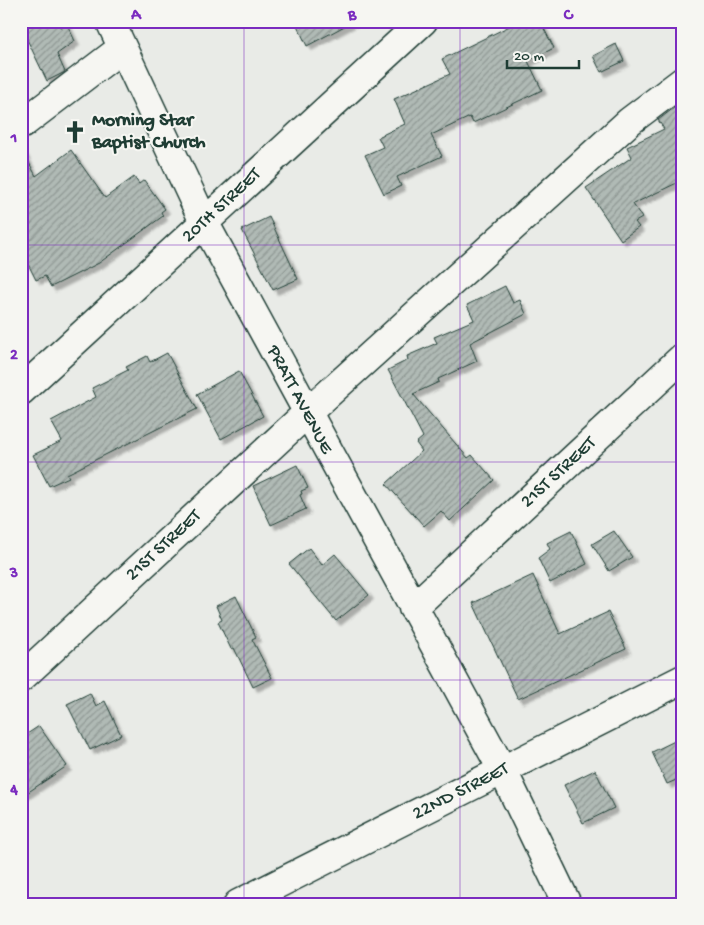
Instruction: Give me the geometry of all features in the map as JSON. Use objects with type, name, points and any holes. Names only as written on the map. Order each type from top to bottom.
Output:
[{"type":"street","name":"PRATT AVENUE","points":[[110,21],[204,222],[306,414],[502,771],[567,904]]},
{"type":"street","name":"20TH STREET","points":[[21,390],[423,21]]},
{"type":"street","points":[[21,126],[122,48]]},
{"type":"street","name":"21ST STREET","points":[[21,678],[306,414],[630,122],[683,81]]},
{"type":"street","name":"21ST STREET","points":[[413,608],[683,357]]},
{"type":"street","name":"22ND STREET","points":[[238,904],[683,679]]},
{"type":"building","points":[[21,21],[57,21],[60,27],[67,24],[75,41],[57,54],[65,72],[47,81],[21,27]]},
{"type":"building","points":[[295,21],[354,21],[307,46]]},
{"type":"building","points":[[520,21],[540,21],[554,48],[528,61],[542,90],[473,123],[470,117],[431,135],[442,156],[397,177],[401,186],[384,194],[365,155],[383,147],[378,137],[405,124],[394,99],[450,74],[442,59]]},
{"type":"building","points":[[616,44],[624,61],[601,72],[593,56]]},
{"type":"building","points":[[683,101],[683,180],[633,204],[642,218],[635,222],[639,227],[621,240],[586,188],[632,157],[627,147],[664,129],[658,120]]},
{"type":"building","points":[[21,147],[36,176],[71,150],[105,198],[134,177],[139,184],[144,180],[165,209],[161,212],[163,216],[99,263],[51,287],[45,276],[36,280],[21,250]]},
{"type":"building","points":[[269,217],[298,279],[273,290],[242,230]]},
{"type":"building","points":[[505,286],[513,303],[520,300],[526,314],[470,343],[477,361],[438,379],[439,382],[413,394],[468,458],[472,455],[494,480],[450,521],[441,511],[424,526],[386,484],[422,451],[416,443],[423,437],[388,370],[408,360],[407,356],[437,343],[434,337],[474,320],[467,305]]},
{"type":"building","points":[[167,353],[197,409],[67,474],[69,477],[49,486],[33,455],[62,441],[51,421],[96,397],[92,388],[128,370],[126,367],[147,356],[150,362]]},
{"type":"building","points":[[239,371],[263,416],[221,439],[197,394]]},
{"type":"building","points":[[297,465],[308,488],[301,491],[302,494],[300,495],[306,509],[271,525],[253,486]]},
{"type":"building","points":[[571,531],[587,564],[550,583],[538,558],[550,549],[547,543]]},
{"type":"building","points":[[614,531],[632,557],[609,571],[592,544]]},
{"type":"building","points":[[309,548],[322,565],[335,554],[369,595],[336,621],[289,564]]},
{"type":"building","points":[[533,575],[560,634],[608,612],[626,649],[518,699],[473,603]]},
{"type":"building","points":[[236,596],[256,637],[252,639],[272,678],[253,687],[234,648],[231,649],[218,622],[222,620],[216,606]]},
{"type":"building","points":[[90,693],[96,706],[105,701],[121,735],[90,750],[67,704]]},
{"type":"building","points":[[39,726],[67,766],[21,797],[21,738]]},
{"type":"building","points":[[683,737],[683,777],[667,784],[652,752]]},
{"type":"building","points":[[595,770],[614,808],[583,823],[564,785]]},
{"type":"place","name":"Morning Star Baptist Church","points":[[75,132]]}]
